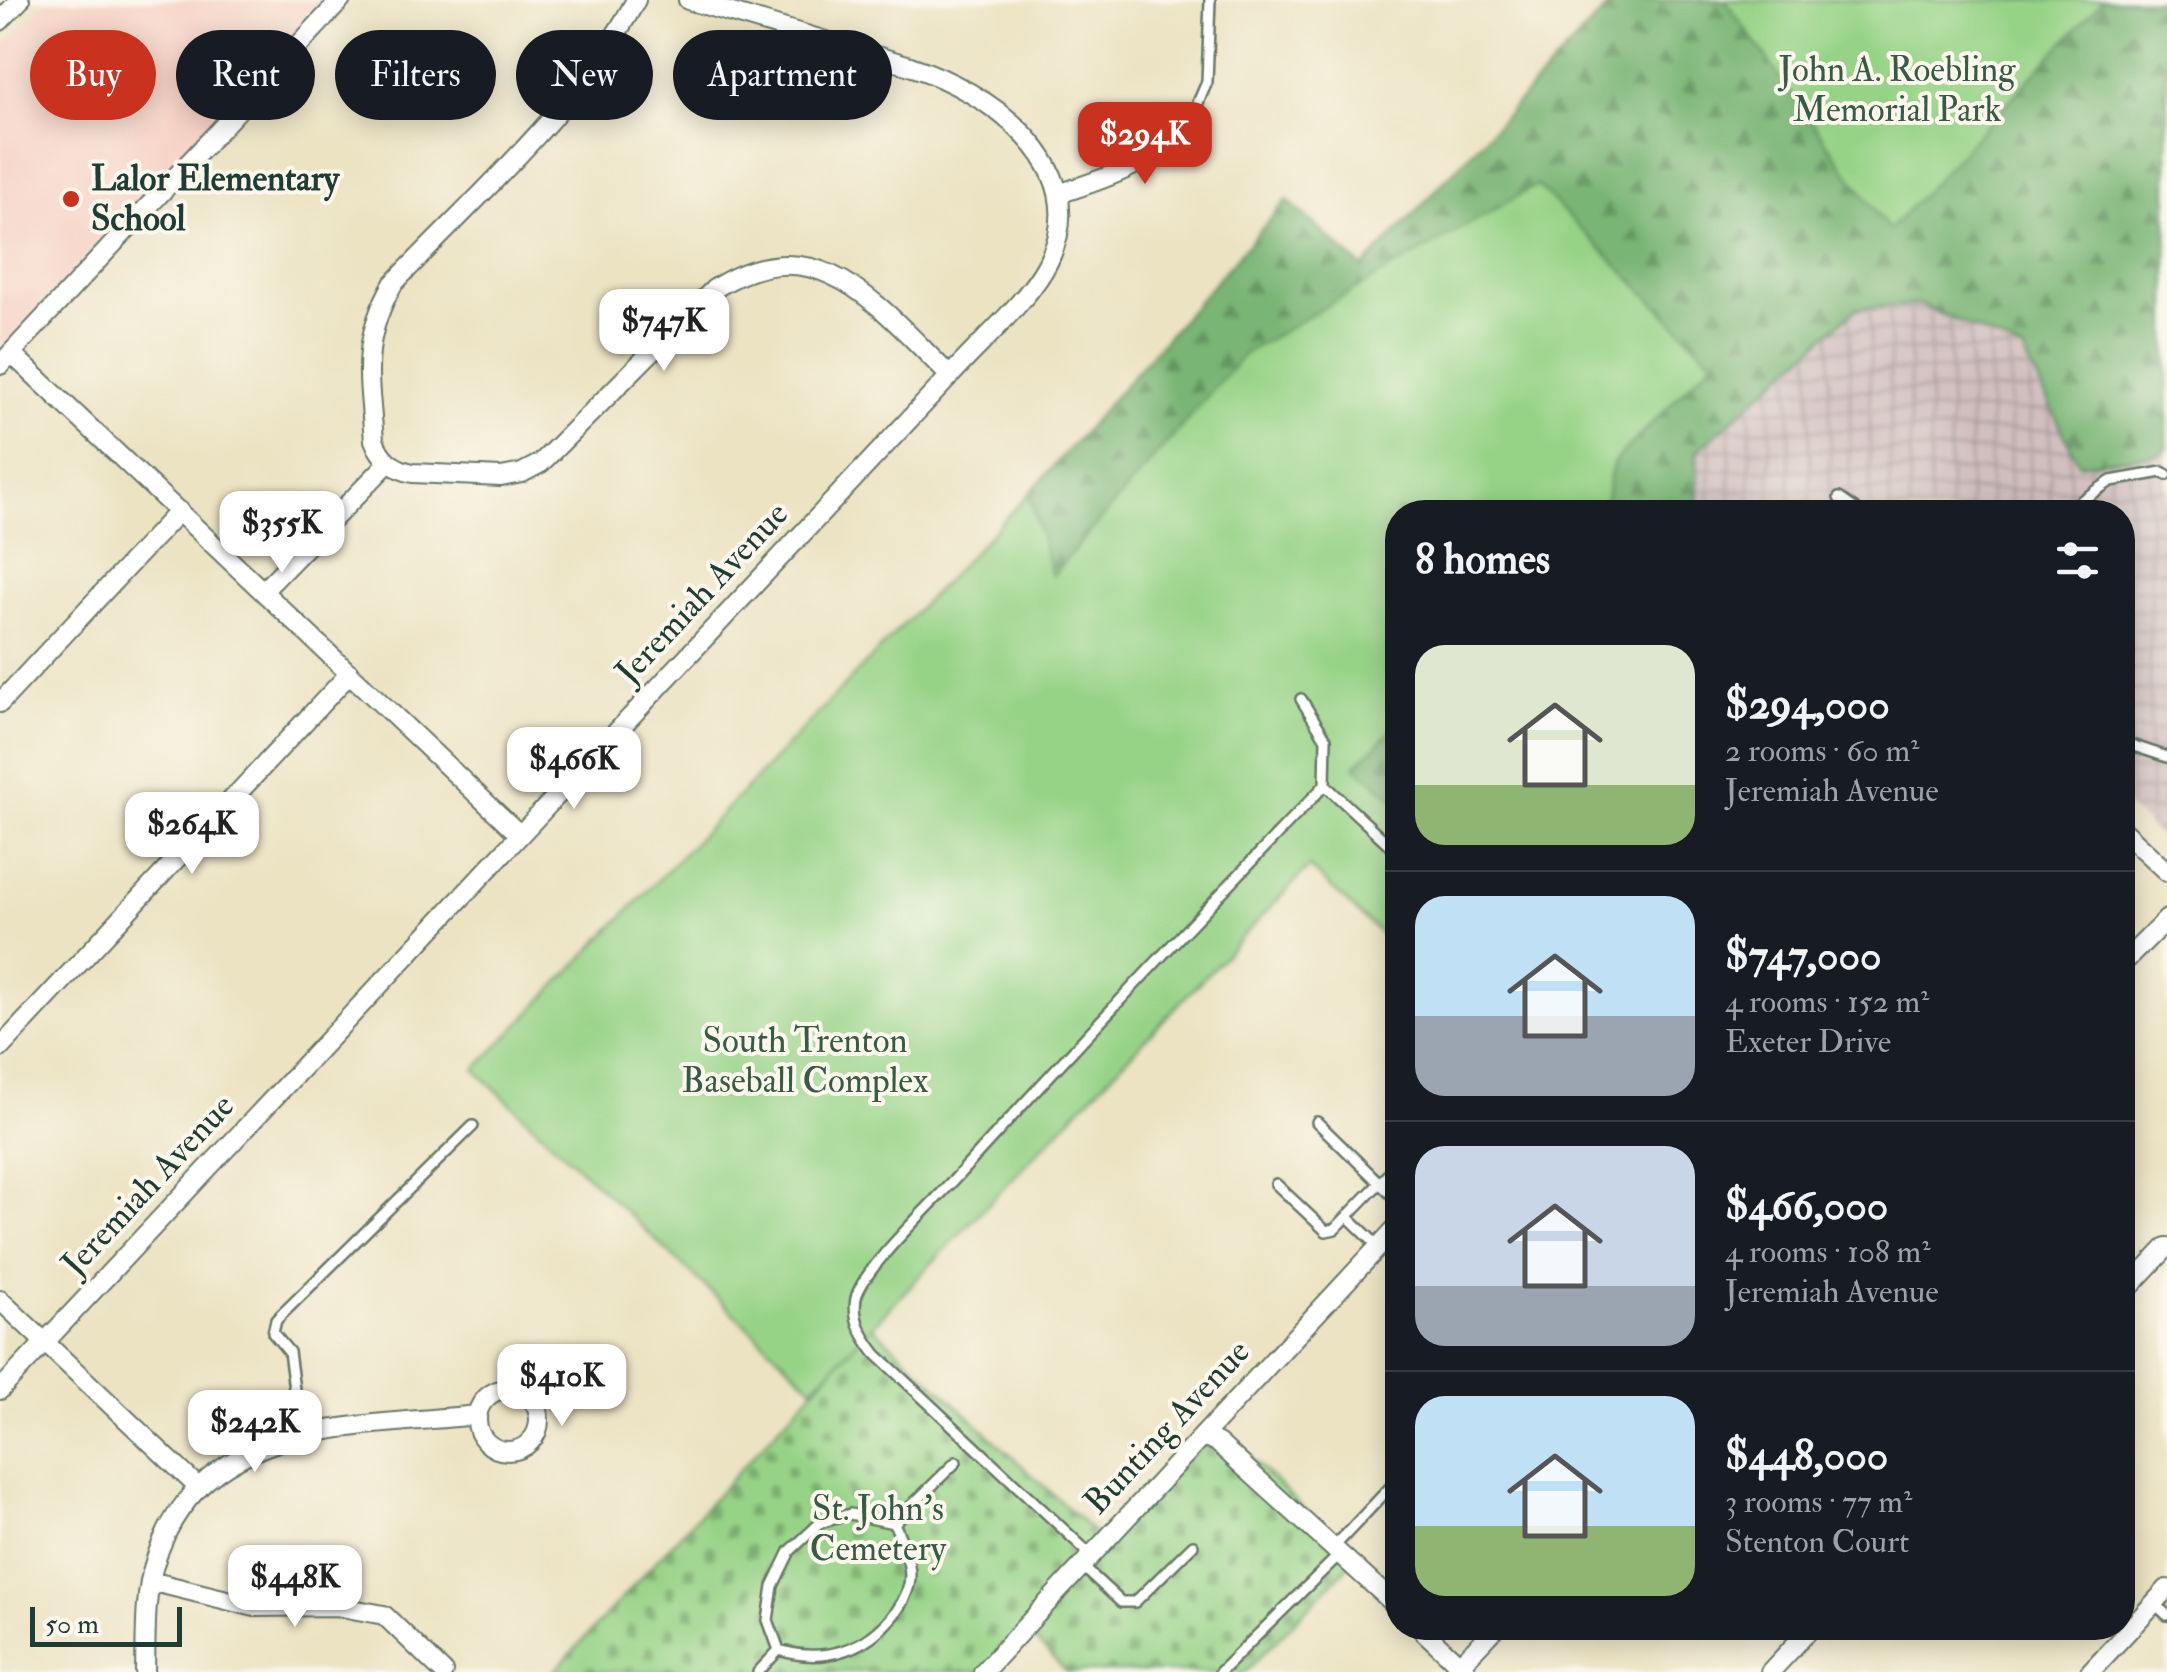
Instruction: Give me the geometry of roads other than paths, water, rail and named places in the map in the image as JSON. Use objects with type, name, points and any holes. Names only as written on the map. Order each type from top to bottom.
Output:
[{"type":"street","points":[[0,22],[20,0]]},
{"type":"street","points":[[341,0],[6,359],[179,511],[520,835]]},
{"type":"street","points":[[636,0],[617,35],[570,98],[393,284],[380,307],[368,354],[374,440],[388,463],[414,473],[501,477],[541,463],[714,289],[757,268],[804,265],[841,278],[864,294],[950,376]]},
{"type":"street","points":[[688,0],[944,76],[974,93],[1019,130],[1048,166],[1061,193],[1118,175],[1173,140],[1190,121]]},
{"type":"street","name":"Jeremiah Avenue","points":[[0,1390],[1040,278],[1052,256],[1058,232],[1061,193]]},
{"type":"street","points":[[264,592],[388,463]]},
{"type":"street","points":[[0,703],[179,511]]},
{"type":"street","points":[[0,1048],[350,673]]},
{"type":"street","points":[[2135,842],[2167,872]]},
{"type":"street","points":[[2135,951],[2167,918]]},
{"type":"street","name":"Bunting Avenue","points":[[983,1672],[1385,1240]]},
{"type":"street","points":[[2135,1281],[2167,1247]]},
{"type":"street","points":[[0,1300],[199,1488]]},
{"type":"street","points":[[144,1672],[150,1581],[164,1537],[199,1488],[223,1468],[250,1450],[300,1434],[477,1415]]},
{"type":"street","points":[[1204,1436],[1218,1443],[1385,1595]]},
{"type":"street","points":[[150,1581],[255,1607],[336,1606],[384,1615],[443,1672]]},
{"type":"street","points":[[2135,1629],[2163,1602]]},
{"type":"street","points":[[1431,1640],[1460,1670],[1485,1640]]},
{"type":"street","points":[[1770,1672],[1800,1640]]},
{"type":"street","points":[[2090,1672],[2123,1640]]},
{"type":"lane","points":[[1190,121],[1208,82],[1210,0]]},
{"type":"lane","points":[[2082,500],[2111,481],[2162,472],[2167,476]]},
{"type":"lane","points":[[1193,1545],[1135,1602],[1121,1602],[1087,1561],[876,1354],[856,1318],[856,1296],[869,1272],[957,1176],[1325,785],[1326,739],[1301,699]]},
{"type":"lane","points":[[2135,746],[2167,757]]},
{"type":"lane","points":[[1325,785],[1385,840]]},
{"type":"lane","points":[[1317,1122],[1385,1189]]},
{"type":"lane","points":[[300,1434],[289,1352],[273,1333],[276,1320],[473,1126]]},
{"type":"lane","points":[[1276,1184],[1326,1231],[1348,1217],[1385,1177]]},
{"type":"lane","points":[[1348,1217],[1378,1247]]},
{"type":"lane","points":[[894,1524],[956,1462]]},
{"type":"lane","points":[[1220,1672],[1385,1494]]},
{"type":"lane","points":[[779,1650],[768,1620],[774,1586],[790,1551],[820,1523],[850,1514],[894,1524]]},
{"type":"lane","points":[[779,1650],[822,1657],[856,1648],[884,1628],[904,1601],[910,1576],[894,1524]]},
{"type":"lane","points":[[758,1672],[779,1650]]},
{"type":"place","name":"Lalor Elementary School","points":[[71,199]]},
{"type":"park label","name":"John A. Roebling Memorial Park","points":[[1897,90]]},
{"type":"park label","name":"South Trenton Baseball Complex","points":[[805,1061]]},
{"type":"park label","name":"St. John's Cemetery","points":[[878,1529]]}]
